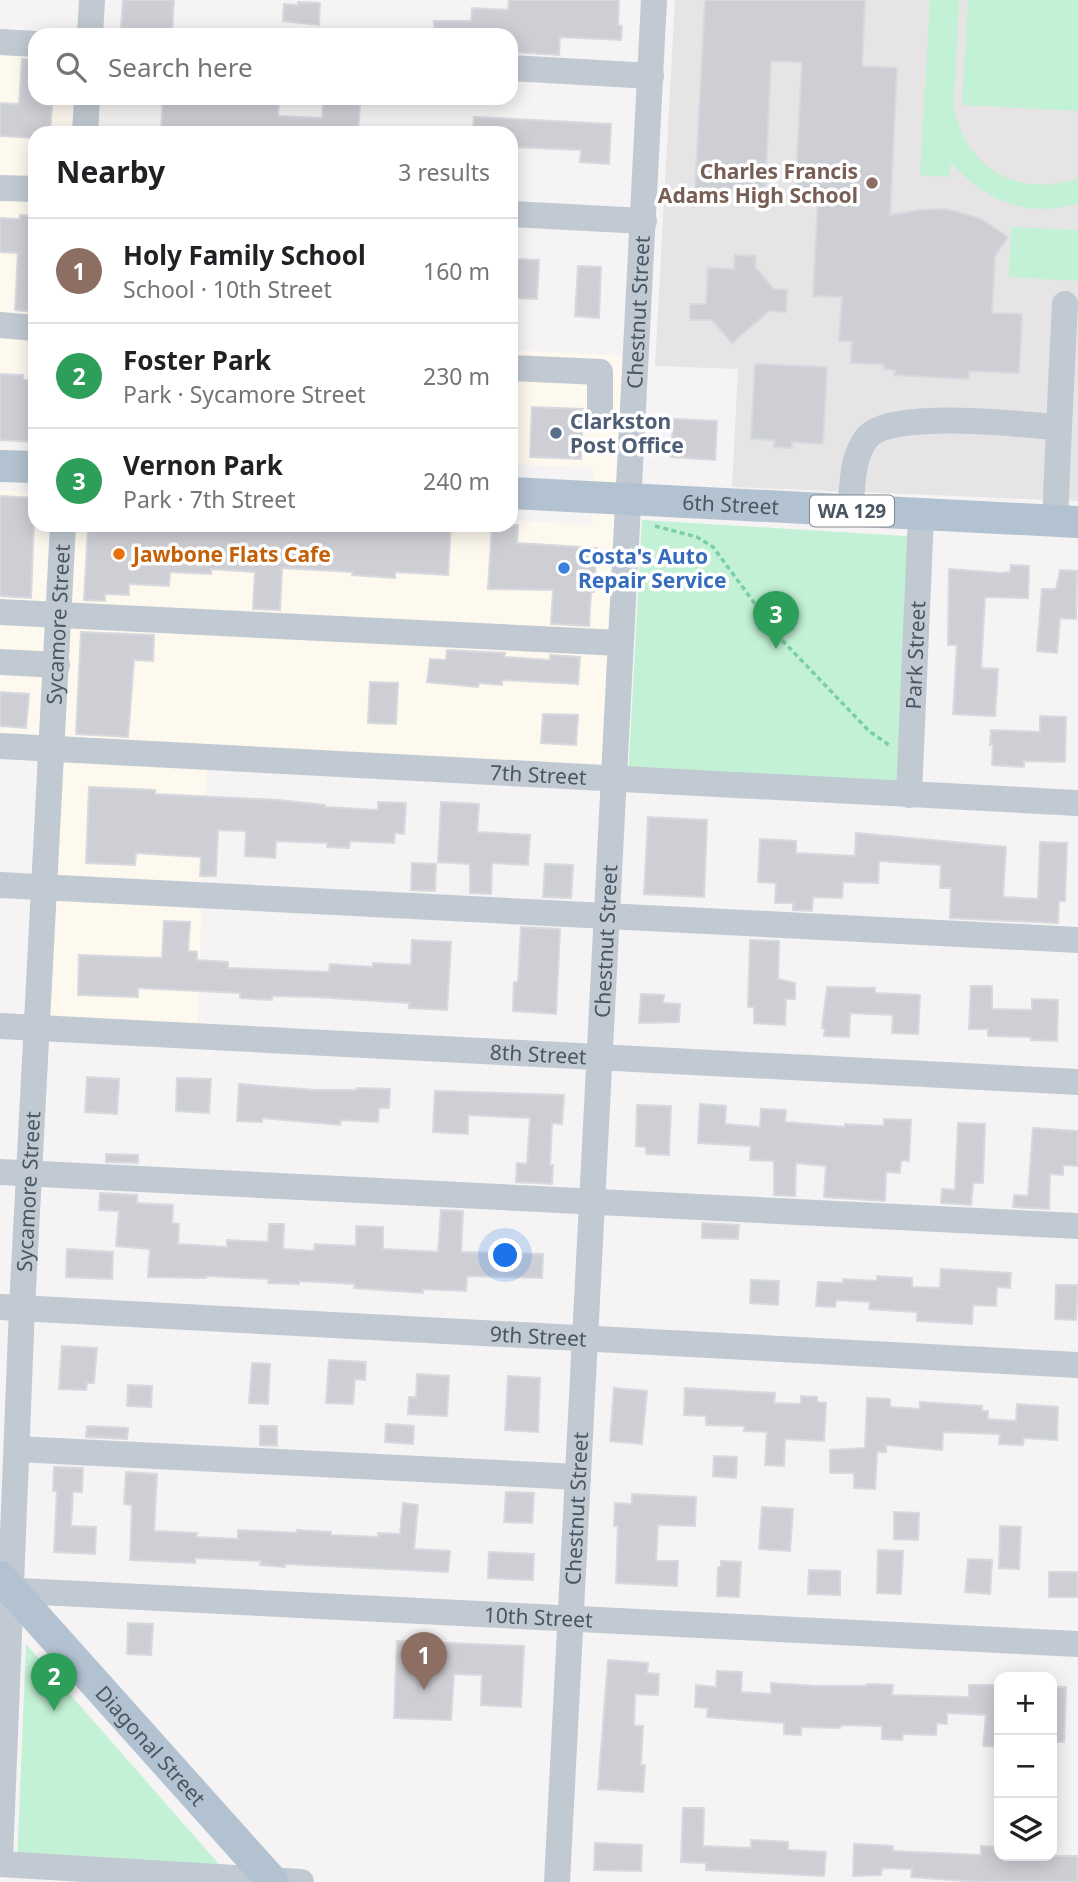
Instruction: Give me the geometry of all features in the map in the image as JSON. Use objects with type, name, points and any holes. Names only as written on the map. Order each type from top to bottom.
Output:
[{"type":"main road","points":[[0,466],[28,467]]},
{"type":"main road","name":"6th Street","points":[[518,494],[1066,521]]},
{"type":"main road","name":"Diagonal Street","points":[[4,1586],[282,1881]]},
{"type":"street","points":[[90,28],[92,0]]},
{"type":"street","name":"Chestnut Street","points":[[556,1882],[620,643],[637,500],[635,372],[654,0]]},
{"type":"street","points":[[0,42],[28,44]]},
{"type":"street","points":[[518,68],[651,76]]},
{"type":"street","points":[[85,126],[87,105]]},
{"type":"street","points":[[0,187],[28,189]]},
{"type":"street","points":[[518,214],[644,220]]},
{"type":"street","points":[[1065,304],[1059,426],[1066,521]]},
{"type":"street","points":[[0,325],[28,327]]},
{"type":"street","points":[[518,363],[635,372]]},
{"type":"street","points":[[518,364],[600,372],[600,412]]},
{"type":"street","points":[[601,383],[635,372]]},
{"type":"street","points":[[850,511],[856,457],[867,436],[890,424],[932,420],[1059,426]]},
{"type":"street","name":"Park Street","points":[[909,795],[921,515]]},
{"type":"street","name":"Sycamore Street","points":[[0,1862],[4,1586],[17,1449],[11,1308],[29,1174],[63,532]]},
{"type":"street","points":[[0,612],[620,643]]},
{"type":"street","points":[[0,662],[57,664]]},
{"type":"street","name":"7th Street","points":[[0,746],[1078,803]]},
{"type":"street","points":[[0,885],[1078,940]]},
{"type":"street","name":"8th Street","points":[[0,1026],[1078,1082]]},
{"type":"street","points":[[0,1172],[1078,1226]]},
{"type":"street","name":"9th Street","points":[[11,1308],[1078,1364]]},
{"type":"street","points":[[17,1449],[578,1477]]},
{"type":"street","name":"10th Street","points":[[4,1586],[1078,1644]]},
{"type":"street","points":[[0,1862],[282,1881]]},
{"type":"path","points":[[637,500],[645,522],[697,537],[713,547],[781,639],[869,731],[911,761]]},
{"type":"shaded area","name":"Charles Francis Adams High School","points":[[675,0],[1078,0],[1078,501],[732,487],[738,369],[655,366]]},
{"type":"shaded area","points":[[0,45],[28,47],[28,105],[87,105],[85,126],[28,126],[28,440],[0,439]]},
{"type":"shaded area","points":[[518,350],[636,356],[613,779],[207,757],[197,1036],[38,1028],[52,749],[0,744],[0,490],[28,492],[28,532],[518,532],[518,520],[592,525],[593,468],[518,464]]},
{"type":"green space","points":[[930,0],[959,0],[954,107],[960,129],[970,147],[998,174],[1016,181],[1056,184],[1078,178],[1078,203],[1042,209],[1008,203],[977,187],[951,162],[950,177],[920,175]]},
{"type":"green space","points":[[968,0],[1078,0],[1078,111],[962,105]]},
{"type":"green space","points":[[1011,227],[1078,230],[1078,281],[1009,277]]},
{"type":"green space","points":[[642,520],[922,537],[909,795],[628,780]]},
{"type":"green space","points":[[26,1644],[231,1878],[17,1865]]},
{"type":"building","points":[[123,0],[174,0],[172,28],[121,28]]},
{"type":"building","points":[[509,0],[619,0],[618,25],[622,26],[621,40],[560,37],[559,55],[518,52],[518,28],[434,28],[434,21],[471,21],[472,8],[508,10]]},
{"type":"building","points":[[705,0],[865,0],[862,66],[897,68],[890,215],[946,209],[979,218],[1008,237],[995,256],[992,313],[1022,314],[1019,373],[969,371],[968,379],[894,375],[895,370],[883,369],[884,364],[851,363],[852,341],[839,341],[842,297],[813,296],[818,199],[795,198],[802,62],[771,61],[765,194],[695,191]]},
{"type":"building","points":[[298,2],[320,3],[319,25],[283,21],[284,4],[298,5]]},
{"type":"building","points":[[22,59],[28,59],[28,105],[52,106],[51,126],[28,126],[28,138],[0,136],[0,103],[19,104]]},
{"type":"building","points":[[163,105],[279,105],[278,116],[322,118],[323,105],[360,105],[358,126],[161,126]]},
{"type":"building","points":[[474,117],[611,124],[609,164],[580,162],[581,150],[518,147],[518,126],[473,126]]},
{"type":"building","points":[[20,215],[28,216],[28,311],[15,310],[18,253],[0,252],[0,218],[20,219]]},
{"type":"building","points":[[735,255],[756,256],[755,267],[774,289],[787,290],[786,312],[769,311],[732,343],[712,320],[690,320],[690,304],[706,304],[708,268],[734,269]]},
{"type":"building","points":[[518,259],[539,260],[537,299],[518,298]]},
{"type":"building","points":[[578,266],[601,267],[599,318],[575,316]]},
{"type":"building","points":[[755,364],[827,367],[823,444],[792,442],[792,448],[774,447],[775,440],[751,439]]},
{"type":"building","points":[[0,374],[23,375],[23,380],[28,380],[28,442],[0,440]]},
{"type":"building","name":"Clarkston Post Office","points":[[532,407],[583,409],[581,459],[530,457]]},
{"type":"building","points":[[673,419],[717,421],[715,460],[671,457]]},
{"type":"building","points":[[0,496],[28,498],[28,532],[34,532],[31,598],[0,596]]},
{"type":"building","points":[[88,532],[451,532],[448,575],[395,572],[395,578],[352,575],[353,572],[282,568],[280,610],[253,609],[255,572],[211,569],[211,574],[170,572],[169,586],[129,584],[129,595],[105,594],[105,601],[84,600]]},
{"type":"building","points":[[492,532],[518,532],[517,543],[597,548],[589,626],[551,624],[553,590],[488,589]]},
{"type":"building","points":[[1011,565],[1029,566],[1028,598],[985,597],[981,668],[998,669],[995,716],[953,714],[957,645],[948,645],[949,569],[1002,573],[1010,572]]},
{"type":"building","points":[[1060,570],[1077,571],[1076,619],[1060,618],[1057,653],[1037,651],[1042,589],[1056,589]]},
{"type":"building","points":[[81,632],[154,635],[153,661],[134,660],[128,737],[76,734]]},
{"type":"building","points":[[447,650],[505,653],[504,657],[550,660],[550,655],[580,657],[578,684],[502,680],[502,685],[479,683],[478,687],[427,682],[430,659],[446,660]]},
{"type":"building","points":[[370,682],[398,683],[396,724],[368,723]]},
{"type":"building","points":[[0,692],[29,694],[26,728],[0,726]]},
{"type":"building","points":[[543,714],[578,715],[576,745],[541,743]]},
{"type":"building","points":[[1040,716],[1066,717],[1065,762],[1024,761],[1024,767],[992,765],[991,730],[1040,732]]},
{"type":"building","points":[[89,787],[155,790],[155,794],[278,800],[325,807],[378,810],[378,802],[406,803],[404,834],[395,833],[394,843],[350,841],[349,848],[327,847],[327,843],[276,841],[275,858],[245,856],[246,831],[218,830],[216,876],[200,876],[201,857],[136,853],[135,865],[86,863]]},
{"type":"building","points":[[441,802],[479,804],[477,832],[530,835],[528,865],[492,863],[491,894],[470,893],[470,864],[438,862]]},
{"type":"building","points":[[648,817],[707,820],[704,897],[644,894]]},
{"type":"building","points":[[856,833],[1006,847],[1003,897],[1038,899],[1040,842],[1067,843],[1065,901],[1059,901],[1058,923],[950,918],[951,888],[940,888],[941,865],[879,861],[878,883],[843,882],[842,898],[813,897],[812,911],[793,910],[793,903],[775,903],[776,883],[758,882],[760,839],[796,841],[796,853],[855,856]]},
{"type":"building","points":[[412,863],[436,864],[435,891],[411,890]]},
{"type":"building","points":[[545,864],[573,865],[571,898],[543,897]]},
{"type":"building","points":[[164,921],[190,922],[188,951],[197,952],[197,960],[228,962],[228,968],[329,972],[330,964],[373,967],[373,963],[411,965],[412,940],[451,942],[447,1010],[409,1008],[409,1003],[272,996],[272,1000],[240,998],[240,993],[138,988],[138,997],[78,995],[79,955],[162,958]]},
{"type":"building","points":[[521,927],[560,929],[556,1014],[513,1011],[514,982],[518,982]]},
{"type":"building","points":[[750,940],[779,941],[778,979],[795,983],[795,999],[786,999],[785,1025],[754,1023],[754,1007],[748,1007]]},
{"type":"building","points":[[971,986],[992,986],[992,1009],[1032,1010],[1032,999],[1058,1000],[1057,1041],[1031,1040],[1031,1037],[988,1036],[988,1029],[969,1029]]},
{"type":"building","points":[[827,987],[875,988],[875,993],[920,995],[918,1034],[892,1033],[893,1015],[850,1013],[849,1037],[824,1036],[825,1028],[822,1028]]},
{"type":"building","points":[[641,994],[664,995],[663,1003],[680,1004],[679,1022],[639,1023]]},
{"type":"building","points":[[87,1077],[119,1079],[117,1114],[85,1112]]},
{"type":"building","points":[[177,1078],[211,1079],[209,1113],[176,1111]]},
{"type":"building","points":[[239,1084],[316,1090],[390,1089],[389,1108],[379,1108],[378,1122],[341,1120],[340,1125],[262,1118],[262,1122],[237,1121]]},
{"type":"building","points":[[435,1091],[564,1095],[562,1124],[552,1123],[552,1184],[516,1182],[517,1163],[527,1164],[530,1118],[468,1115],[468,1134],[433,1132]]},
{"type":"building","points":[[700,1104],[726,1106],[725,1124],[760,1127],[761,1109],[786,1110],[785,1122],[845,1127],[845,1124],[884,1126],[884,1119],[911,1120],[909,1161],[901,1160],[900,1173],[886,1172],[885,1201],[824,1197],[826,1166],[796,1163],[795,1196],[774,1195],[774,1161],[750,1160],[751,1146],[698,1143]]},
{"type":"building","points":[[637,1105],[671,1106],[669,1155],[646,1154],[646,1147],[636,1146]]},
{"type":"building","points":[[958,1123],[985,1124],[983,1183],[973,1183],[971,1205],[941,1203],[942,1189],[955,1190]]},
{"type":"building","points":[[1033,1128],[1078,1131],[1078,1166],[1063,1165],[1063,1175],[1050,1174],[1049,1209],[1013,1207],[1014,1195],[1028,1196]]},
{"type":"building","points":[[106,1154],[138,1155],[138,1163],[106,1162]]},
{"type":"building","points":[[100,1193],[137,1195],[137,1203],[173,1205],[172,1223],[179,1224],[178,1244],[227,1247],[227,1240],[268,1242],[269,1224],[284,1224],[283,1249],[314,1251],[315,1244],[356,1246],[356,1226],[383,1227],[383,1249],[438,1252],[441,1210],[463,1211],[461,1252],[543,1254],[542,1278],[467,1276],[466,1291],[423,1289],[423,1293],[354,1288],[355,1284],[299,1281],[299,1284],[268,1283],[269,1279],[206,1276],[148,1277],[150,1249],[116,1246],[119,1211],[99,1210]]},
{"type":"building","points":[[702,1223],[739,1225],[738,1239],[702,1238]]},
{"type":"building","points":[[67,1249],[113,1252],[112,1279],[66,1277]]},
{"type":"building","points":[[941,1269],[1011,1273],[1010,1288],[997,1287],[996,1306],[973,1305],[972,1324],[917,1321],[917,1312],[869,1309],[870,1302],[836,1300],[835,1307],[816,1306],[818,1282],[843,1283],[843,1279],[877,1281],[877,1276],[912,1278],[912,1287],[940,1288]]},
{"type":"building","points":[[751,1280],[779,1281],[778,1305],[750,1303]]},
{"type":"building","points":[[1056,1285],[1078,1285],[1076,1320],[1055,1319]]},
{"type":"building","points":[[62,1346],[97,1348],[94,1383],[87,1383],[86,1390],[59,1389]]},
{"type":"building","points":[[329,1360],[366,1362],[365,1380],[355,1379],[353,1404],[326,1403]]},
{"type":"building","points":[[252,1363],[270,1364],[268,1404],[249,1403]]},
{"type":"building","points":[[417,1374],[449,1376],[447,1416],[408,1414],[409,1397],[416,1397]]},
{"type":"building","points":[[508,1376],[540,1378],[538,1432],[505,1430]]},
{"type":"building","points":[[128,1385],[152,1386],[151,1407],[127,1406]]},
{"type":"building","points":[[614,1388],[647,1391],[642,1444],[610,1441]]},
{"type":"building","points":[[685,1388],[775,1393],[774,1403],[801,1404],[801,1396],[817,1397],[817,1402],[826,1403],[824,1441],[785,1439],[784,1466],[765,1465],[767,1432],[744,1431],[745,1426],[706,1425],[706,1416],[684,1415]]},
{"type":"building","points":[[867,1398],[890,1399],[890,1407],[920,1409],[920,1402],[982,1406],[982,1411],[988,1411],[988,1419],[1016,1421],[1017,1404],[1058,1407],[1057,1440],[1024,1438],[1023,1445],[999,1444],[1000,1434],[943,1432],[942,1450],[886,1445],[886,1452],[877,1452],[875,1489],[854,1488],[854,1473],[830,1473],[830,1450],[865,1448]]},
{"type":"building","points":[[386,1424],[414,1426],[413,1444],[385,1442]]},
{"type":"building","points":[[87,1426],[128,1428],[127,1439],[86,1437]]},
{"type":"building","points":[[260,1426],[277,1426],[277,1446],[260,1445]]},
{"type":"building","points":[[714,1456],[737,1457],[736,1478],[713,1476]]},
{"type":"building","points":[[54,1467],[83,1468],[82,1492],[73,1492],[71,1526],[96,1527],[95,1554],[54,1552],[57,1491],[53,1491]]},
{"type":"building","points":[[126,1472],[157,1474],[154,1531],[197,1533],[196,1537],[238,1539],[238,1530],[297,1533],[297,1530],[378,1537],[378,1533],[400,1534],[403,1503],[418,1505],[414,1549],[450,1551],[448,1572],[285,1564],[285,1567],[260,1565],[261,1561],[195,1558],[195,1563],[130,1560],[132,1505],[124,1504]]},
{"type":"building","points":[[506,1492],[534,1493],[532,1523],[504,1522]]},
{"type":"building","points":[[632,1494],[696,1497],[695,1526],[658,1525],[656,1561],[678,1561],[677,1586],[616,1583],[618,1526],[614,1526],[615,1503],[632,1504]]},
{"type":"building","points":[[762,1507],[793,1509],[790,1551],[759,1549]]},
{"type":"building","points":[[894,1512],[919,1513],[918,1540],[894,1539]]},
{"type":"building","points":[[1000,1526],[1021,1527],[1019,1569],[999,1568]]},
{"type":"building","points":[[878,1550],[903,1551],[901,1594],[877,1593]]},
{"type":"building","points":[[489,1552],[534,1554],[533,1580],[488,1578]]},
{"type":"building","points":[[968,1559],[992,1560],[990,1594],[965,1592]]},
{"type":"building","points":[[721,1561],[741,1562],[739,1597],[717,1596],[718,1567],[721,1567]]},
{"type":"building","points":[[809,1570],[840,1571],[840,1595],[808,1594]]},
{"type":"building","points":[[1049,1572],[1078,1572],[1078,1597],[1049,1597]]},
{"type":"building","points":[[128,1623],[153,1624],[151,1655],[127,1654]]},
{"type":"building","points":[[397,1641],[524,1646],[521,1707],[481,1705],[482,1675],[454,1674],[451,1720],[394,1718]]},
{"type":"building","points":[[608,1660],[648,1663],[647,1673],[659,1674],[658,1695],[635,1694],[634,1726],[643,1726],[643,1792],[598,1789]]},
{"type":"building","points":[[717,1671],[742,1672],[741,1692],[771,1694],[771,1683],[816,1686],[893,1685],[892,1695],[969,1697],[969,1685],[994,1685],[994,1747],[983,1746],[986,1715],[947,1713],[947,1724],[937,1723],[936,1735],[903,1734],[902,1740],[882,1739],[882,1726],[801,1727],[801,1735],[784,1734],[784,1723],[707,1717],[708,1708],[695,1707],[696,1685],[716,1687]]},
{"type":"building","points":[[1057,1687],[1066,1687],[1064,1742],[1057,1742]]},
{"type":"building","points":[[683,1808],[704,1808],[703,1846],[751,1848],[751,1840],[788,1842],[788,1850],[826,1852],[824,1876],[706,1870],[706,1863],[681,1862]]},
{"type":"building","points":[[595,1843],[642,1845],[641,1871],[594,1870]]},
{"type":"building","points":[[854,1844],[893,1846],[893,1851],[981,1855],[981,1846],[994,1847],[994,1861],[1057,1861],[1057,1856],[1078,1856],[1078,1882],[980,1882],[911,1877],[912,1869],[882,1868],[881,1875],[853,1876]]},
{"type":"place","name":"Charles Francis Adams High School","points":[[872,183]]},
{"type":"place","name":"Clarkston Post Office","points":[[556,433]]},
{"type":"place","name":"Jawbone Flats Cafe","points":[[119,554]]},
{"type":"place","name":"Costa's Auto Repair Service","points":[[564,568]]},
{"type":"place","name":"Vernon Park","points":[[776,649]]},
{"type":"place","name":"Holy Family School","points":[[424,1690]]},
{"type":"place","name":"Foster Park","points":[[54,1711]]}]
